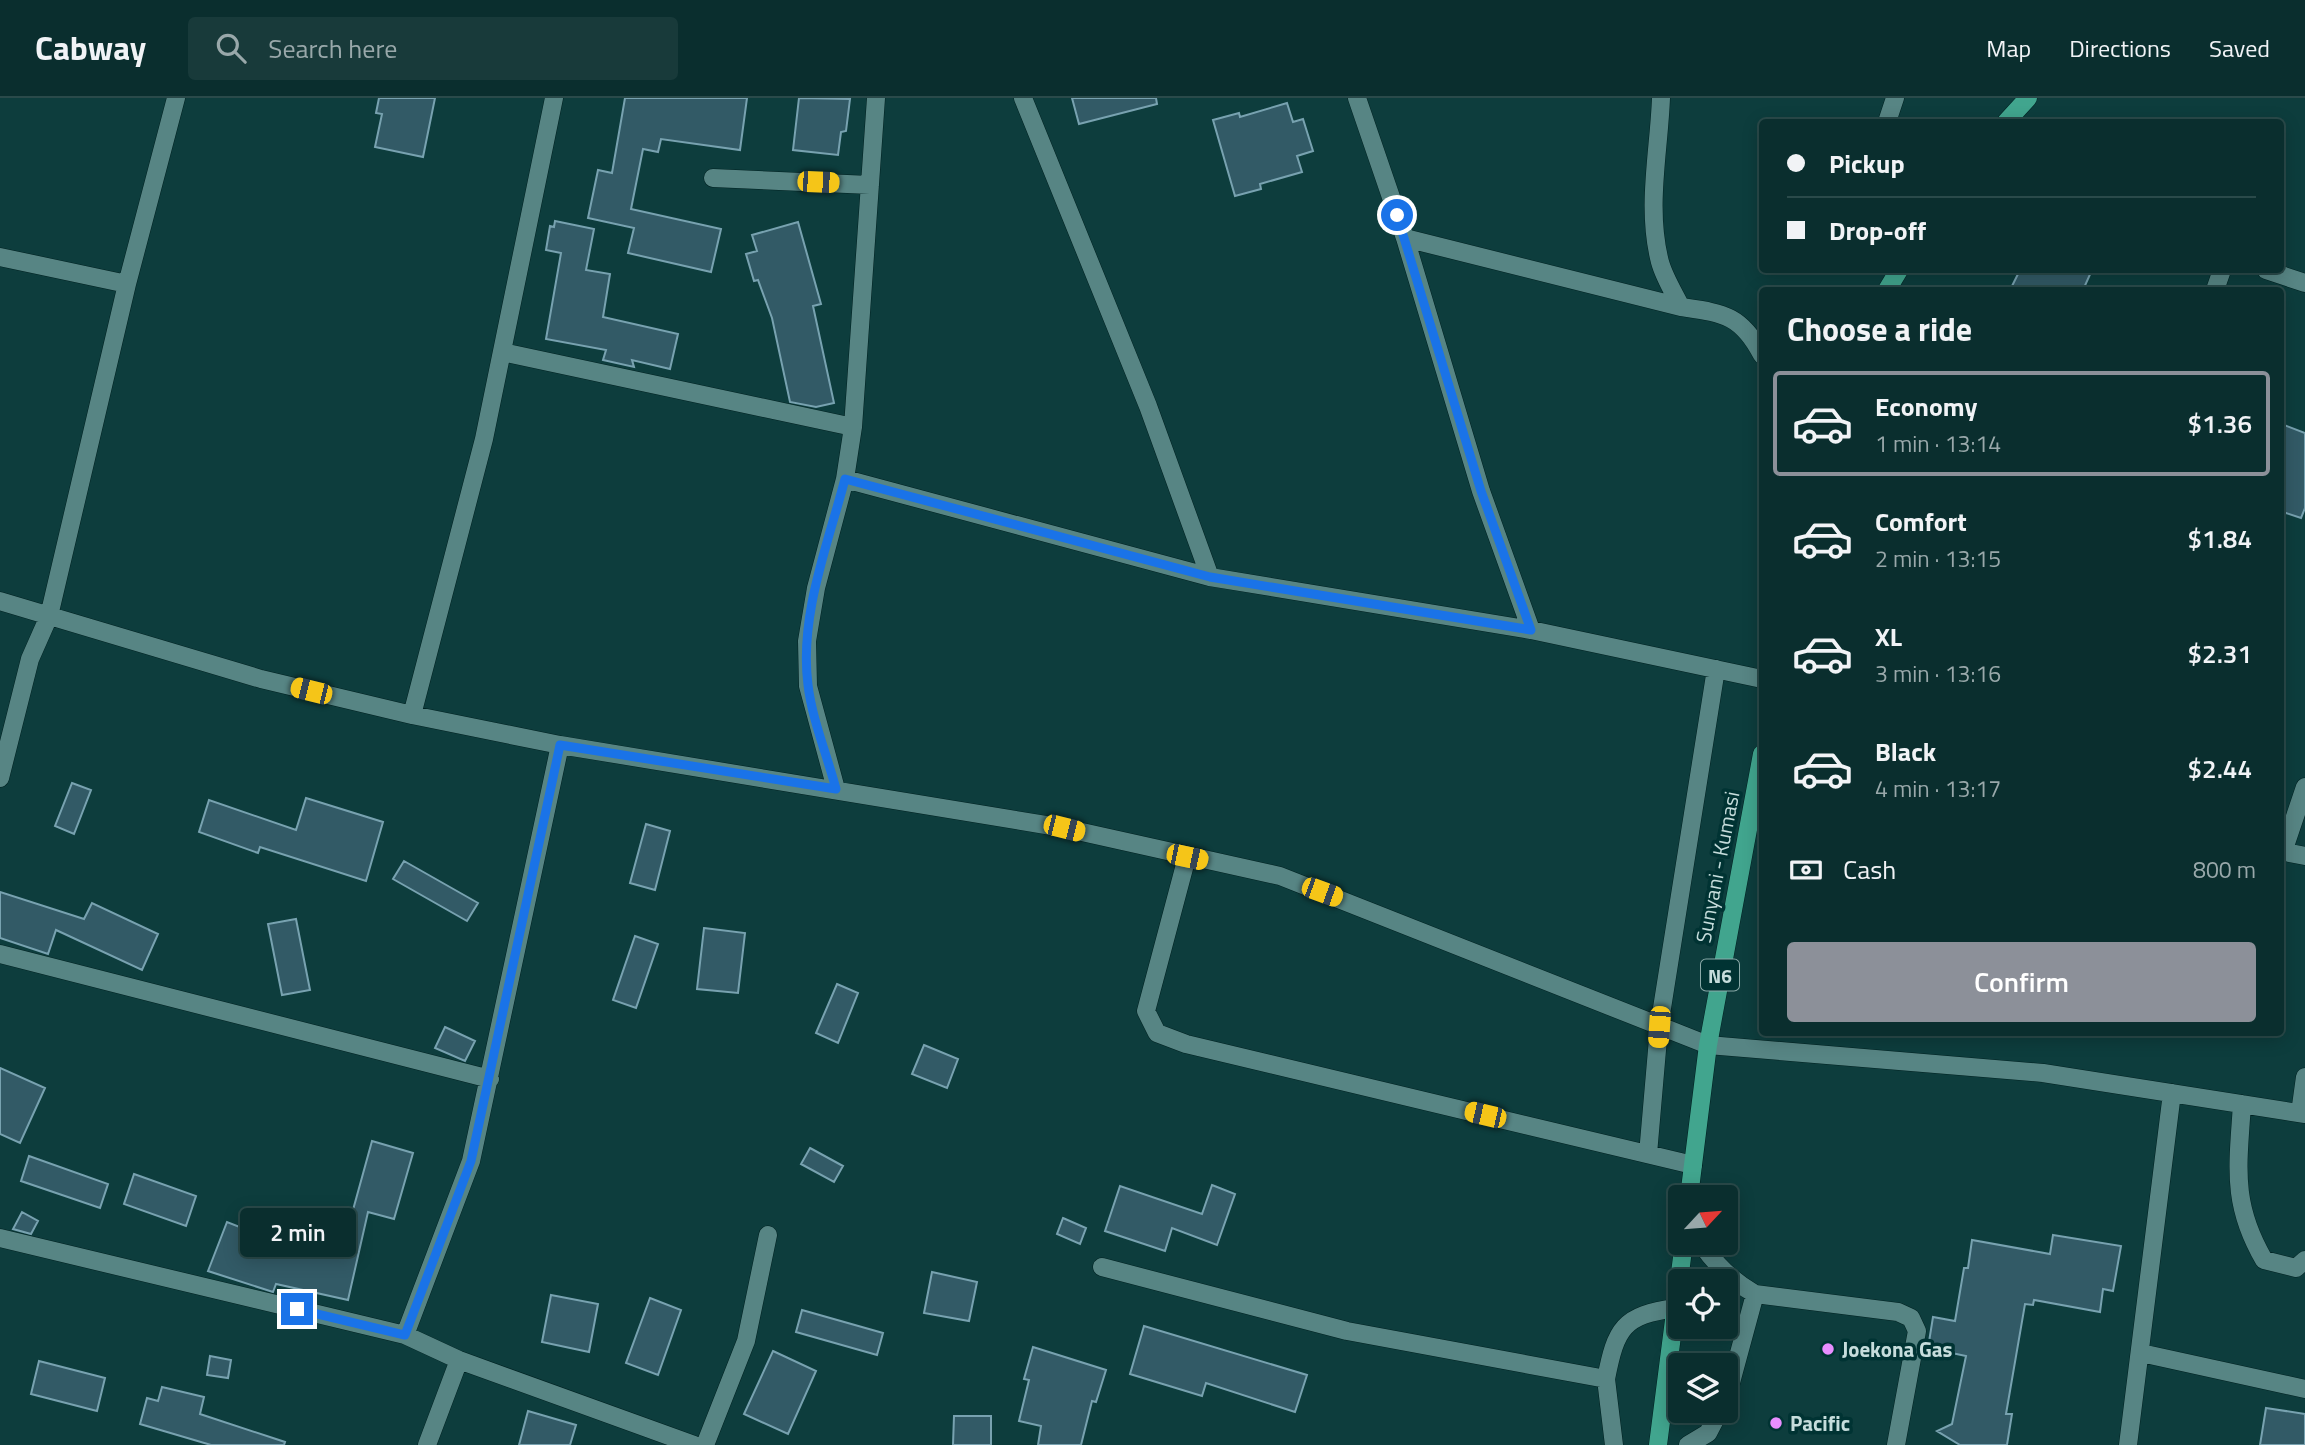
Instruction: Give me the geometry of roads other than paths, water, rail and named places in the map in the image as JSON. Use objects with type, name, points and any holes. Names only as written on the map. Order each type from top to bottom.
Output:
[{"type":"main road","points":[[2009,119],[2028,98]]},
{"type":"main road","name":"Sunyani - Kumasi","points":[[1690,1185],[1708,1045],[1759,771]]},
{"type":"main road","points":[[1658,1445],[1672,1339]]},
{"type":"street","points":[[0,778],[30,659],[49,617],[127,284],[176,98]]},
{"type":"street","points":[[412,715],[459,544],[554,98]]},
{"type":"street","points":[[836,789],[808,685],[807,641],[816,588],[845,479],[853,427],[876,98]]},
{"type":"street","points":[[1023,98],[1148,406],[1210,577]]},
{"type":"street","points":[[1357,98],[1405,238],[1481,491],[1531,630]]},
{"type":"street","points":[[1661,98],[1653,183],[1656,225],[1660,262],[1681,307]]},
{"type":"street","points":[[1888,119],[1895,98]]},
{"type":"street","points":[[713,178],[870,185]]},
{"type":"street","points":[[1405,238],[1681,307],[1724,313],[1742,325],[1759,350]]},
{"type":"street","points":[[0,257],[127,284]]},
{"type":"street","points":[[2275,273],[2305,283]]},
{"type":"street","points":[[502,352],[853,427]]},
{"type":"street","points":[[845,479],[1210,577],[1531,630],[1759,678]]},
{"type":"street","points":[[0,601],[261,679],[412,715],[560,745],[1064,828],[1292,881],[1708,1045],[1839,1057],[1979,1065],[2302,1114],[2305,1077]]},
{"type":"street","points":[[1648,1154],[1659,1027],[1716,669]]},
{"type":"street","points":[[405,1335],[471,1161],[560,745]]},
{"type":"street","points":[[2284,843],[2305,787]]},
{"type":"street","points":[[2284,852],[2305,856]]},
{"type":"street","points":[[1187,857],[1146,1012],[1157,1033],[1186,1044],[1693,1165]]},
{"type":"street","points":[[0,954],[490,1079]]},
{"type":"street","points":[[2128,1445],[2172,1093]]},
{"type":"street","points":[[2242,1104],[2237,1186],[2248,1233],[2264,1260],[2295,1268],[2305,1260]]},
{"type":"street","points":[[705,1445],[746,1340],[768,1235]]},
{"type":"street","points":[[0,1238],[405,1335],[459,1360],[694,1445]]},
{"type":"street","points":[[1709,1255],[1716,1266],[1734,1282],[1755,1294],[1898,1311],[1911,1318],[1917,1331],[1896,1445]]},
{"type":"street","points":[[1102,1267],[1347,1331],[1606,1379]]},
{"type":"street","points":[[1738,1357],[1755,1294]]},
{"type":"street","points":[[1614,1445],[1606,1379],[1620,1330],[1632,1318],[1668,1309]]},
{"type":"street","points":[[2141,1353],[2305,1389]]},
{"type":"street","points":[[427,1445],[459,1360]]},
{"type":"street","points":[[1688,1445],[1708,1433],[1713,1423]]},
{"type":"place","name":"Joekona Gas","points":[[1828,1349]]},
{"type":"place","name":"Pacific","points":[[1776,1423]]}]
